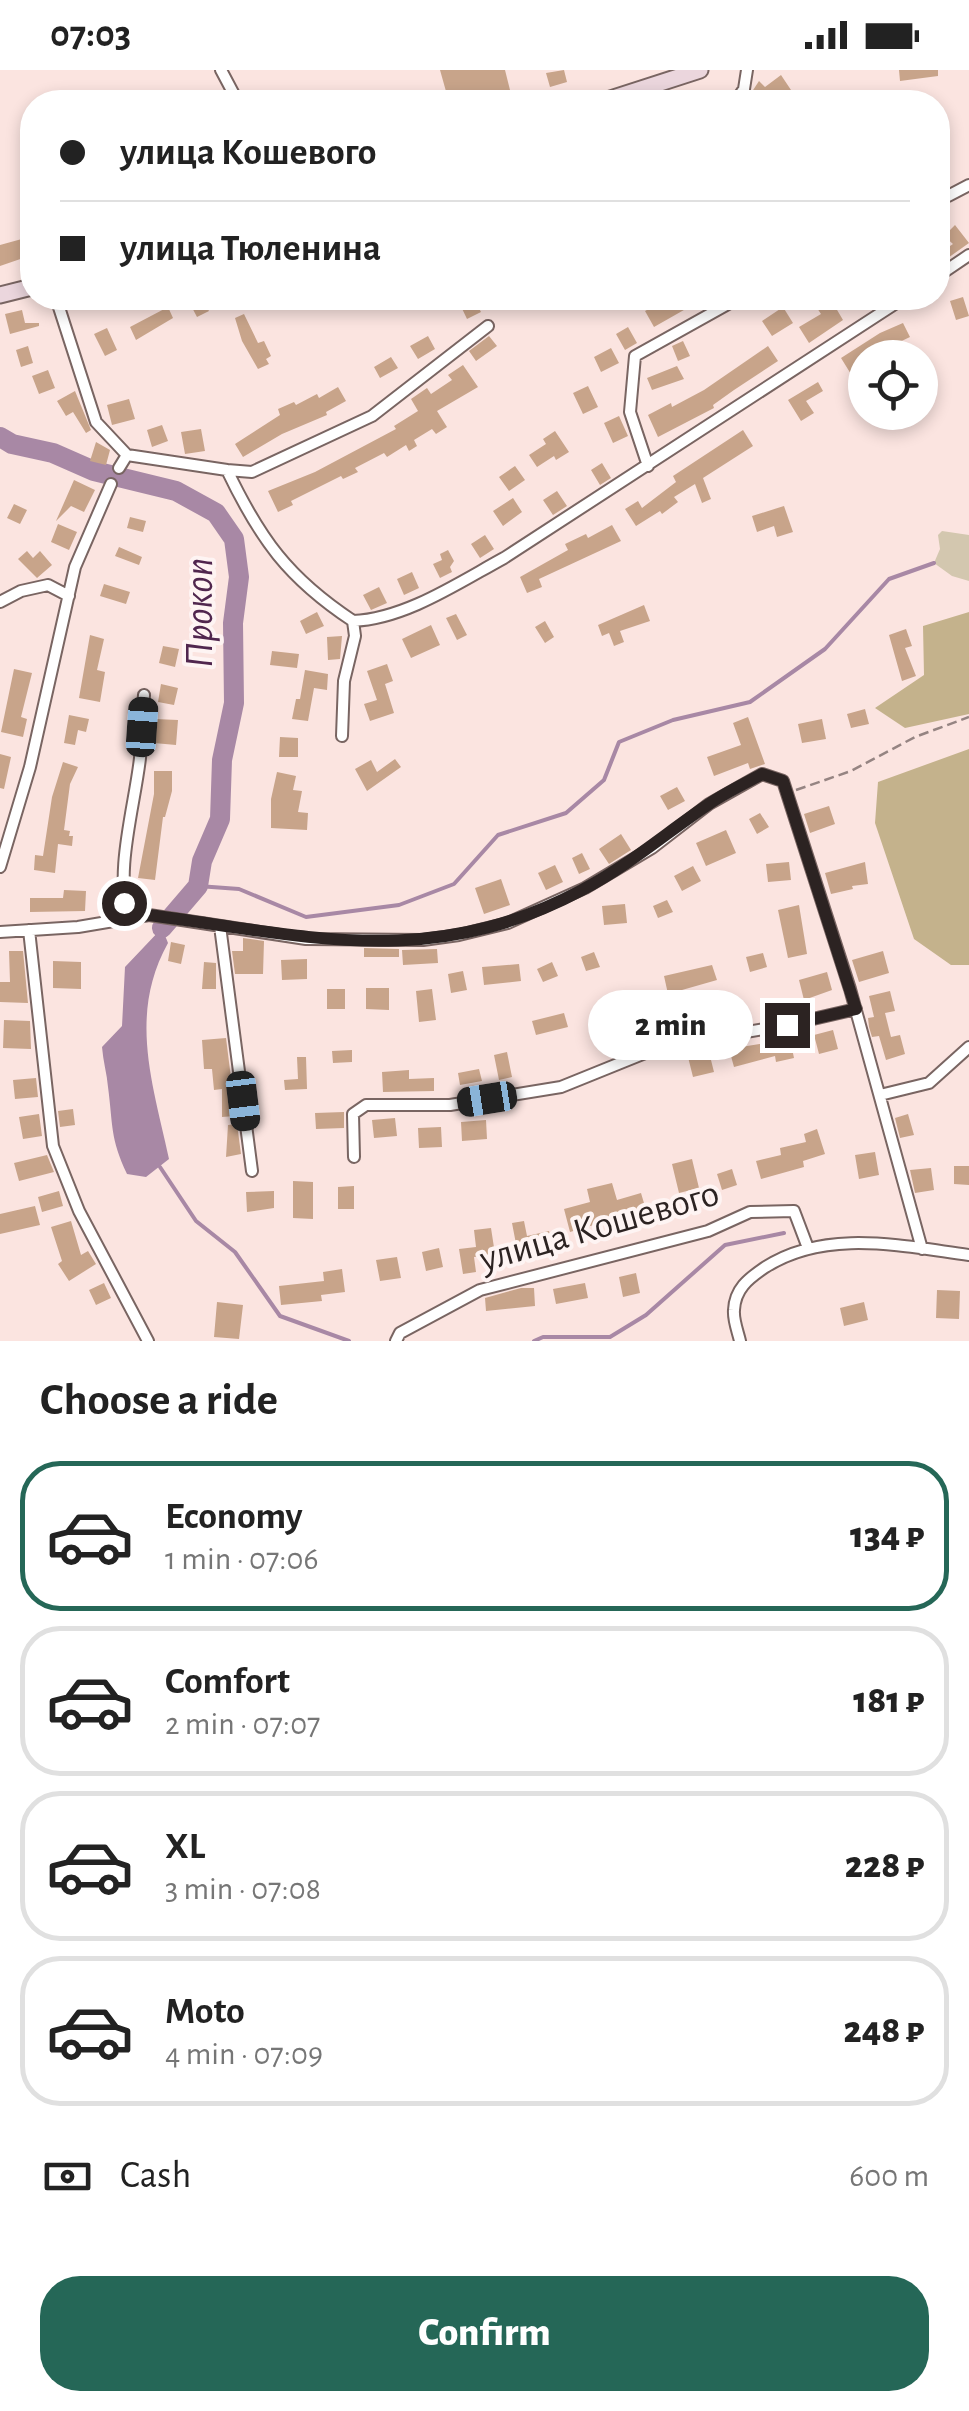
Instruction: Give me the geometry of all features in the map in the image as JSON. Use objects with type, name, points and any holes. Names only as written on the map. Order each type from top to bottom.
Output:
[{"type":"main road","points":[[638,90],[700,70]]},
{"type":"street","points":[[60,310],[96,422],[127,455],[252,472],[372,416],[488,326]]},
{"type":"street","points":[[648,466],[630,412],[636,356],[718,310]]},
{"type":"street","points":[[227,470],[242,501],[282,562],[306,588],[353,622],[375,620],[488,567],[886,310]]},
{"type":"street","points":[[118,468],[127,455]]},
{"type":"street","points":[[0,867],[30,768],[74,567],[111,484]]},
{"type":"street","points":[[0,602],[48,586],[69,596]]},
{"type":"street","points":[[342,736],[344,681],[355,636],[353,622]]},
{"type":"street","points":[[130,919],[124,903],[127,851],[144,696]]},
{"type":"street","points":[[0,932],[149,915],[306,939],[423,940],[508,923],[585,888],[652,848],[709,804],[762,774],[783,781],[856,1009],[922,1249]]},
{"type":"street","points":[[220,926],[252,1171]]},
{"type":"street","points":[[28,930],[54,1146],[79,1212],[148,1341]]},
{"type":"street","points":[[354,1157],[353,1114],[366,1105],[450,1105],[561,1086],[660,1048],[856,1009]]},
{"type":"street","points":[[880,1094],[929,1083],[969,1047]]},
{"type":"street","name":"улица Кошевого","points":[[396,1341],[400,1333],[480,1290],[708,1231],[750,1212],[794,1211],[808,1248]]},
{"type":"street","points":[[740,1341],[734,1310],[743,1282],[772,1263],[808,1248],[855,1242],[969,1255]]},
{"type":"path","points":[[787,793],[851,771],[915,737],[969,717]]},
{"type":"shaded area","points":[[942,531],[969,535],[969,581],[952,576],[934,563]]},
{"type":"shaded area","points":[[969,612],[969,714],[905,728],[875,708],[924,675],[923,626]]},
{"type":"shaded area","points":[[969,749],[969,965],[951,965],[914,939],[875,823],[878,782]]},
{"type":"shaded area","points":[[162,928],[168,943],[156,970],[147,1023],[151,1077],[169,1159],[146,1177],[127,1174],[118,1151],[102,1047],[122,1026],[125,967]]},
{"type":"building","points":[[440,70],[505,70],[510,90],[446,90]]},
{"type":"building","points":[[564,70],[567,82],[550,87],[546,73]]},
{"type":"building","points":[[899,70],[938,70],[938,76],[900,81]]},
{"type":"building","points":[[781,75],[791,90],[753,90],[759,81],[765,87]]},
{"type":"building","points":[[955,225],[969,243],[950,256],[953,244],[950,230]]},
{"type":"building","points":[[20,239],[20,259],[0,266],[0,245]]},
{"type":"building","points":[[963,297],[969,316],[956,320],[950,301]]},
{"type":"building","points":[[22,310],[25,323],[39,326],[10,334],[5,314]]},
{"type":"building","points":[[162,310],[169,310],[173,318],[136,340],[130,327]]},
{"type":"building","points":[[463,310],[480,310],[481,312],[467,319]]},
{"type":"building","points":[[647,310],[684,310],[654,327]]},
{"type":"building","points":[[785,310],[793,323],[772,336],[762,321]]},
{"type":"building","points":[[818,310],[837,310],[843,320],[809,343],[799,327],[821,314]]},
{"type":"building","points":[[244,314],[258,343],[264,341],[271,356],[266,359],[269,364],[258,369],[242,341],[235,318]]},
{"type":"building","points":[[903,323],[910,337],[869,340]]},
{"type":"building","points":[[628,327],[637,343],[625,350],[616,334]]},
{"type":"building","points":[[107,328],[117,350],[105,356],[94,334]]},
{"type":"building","points":[[428,336],[435,349],[418,359],[410,346]]},
{"type":"building","points":[[489,336],[497,346],[476,361],[469,351]]},
{"type":"building","points":[[683,341],[690,356],[678,361],[672,346]]},
{"type":"building","points":[[28,346],[33,363],[21,367],[16,350]]},
{"type":"building","points":[[768,346],[778,361],[713,405],[714,408],[658,437],[648,415],[704,390]]},
{"type":"building","points":[[611,348],[619,363],[601,372],[594,357]]},
{"type":"building","points":[[391,357],[398,368],[380,378],[374,367]]},
{"type":"building","points":[[463,365],[478,387],[437,411],[447,427],[436,434],[432,429],[414,440],[417,446],[409,451],[406,445],[387,457],[384,453],[355,468],[358,472],[343,479],[341,476],[291,501],[293,505],[278,512],[268,491],[315,472],[396,429],[394,426],[418,411],[411,399],[427,388],[431,394],[452,380],[448,375]]},
{"type":"building","points":[[677,366],[684,379],[652,390],[647,378]]},
{"type":"building","points":[[48,370],[55,388],[39,394],[32,376]]},
{"type":"building","points":[[818,382],[823,391],[806,401],[814,413],[801,421],[788,400]]},
{"type":"building","points":[[588,386],[598,407],[583,414],[573,393]]},
{"type":"building","points":[[338,387],[346,401],[326,412],[327,415],[282,434],[243,457],[235,444],[280,415],[278,409],[317,394],[319,398]]},
{"type":"building","points":[[75,391],[91,430],[86,433],[73,412],[66,416],[57,401]]},
{"type":"building","points":[[129,399],[135,419],[112,425],[107,405]]},
{"type":"building","points":[[619,416],[628,436],[613,443],[604,423]]},
{"type":"building","points":[[162,425],[168,441],[152,447],[147,430]]},
{"type":"building","points":[[201,429],[205,451],[185,454],[181,432]]},
{"type":"building","points":[[743,430],[753,446],[703,478],[711,499],[702,503],[695,484],[674,497],[678,502],[662,514],[660,511],[636,526],[625,509],[638,501],[642,508],[676,482],[673,476]]},
{"type":"building","points":[[555,431],[569,452],[537,467],[529,455],[546,444],[543,439]]},
{"type":"building","points":[[96,442],[110,450],[106,465],[90,461]]},
{"type":"building","points":[[602,463],[611,478],[600,485],[591,470]]},
{"type":"building","points":[[515,466],[525,480],[509,491],[499,477]]},
{"type":"building","points":[[74,480],[95,490],[84,512],[71,506],[56,521]]},
{"type":"building","points":[[557,491],[567,506],[553,515],[543,500]]},
{"type":"building","points":[[513,498],[522,512],[503,526],[493,511]]},
{"type":"building","points":[[14,504],[27,510],[20,524],[7,518]]},
{"type":"building","points":[[784,506],[793,532],[777,537],[774,526],[757,532],[752,516]]},
{"type":"building","points":[[130,517],[146,521],[143,532],[127,528]]},
{"type":"building","points":[[58,524],[77,532],[69,550],[51,542]]},
{"type":"building","points":[[612,525],[621,541],[539,579],[542,587],[527,593],[520,577],[568,550],[565,544],[586,534],[588,538]]},
{"type":"building","points":[[485,535],[494,549],[480,558],[471,544]]},
{"type":"building","points":[[119,547],[142,557],[139,565],[115,556]]},
{"type":"building","points":[[448,550],[454,561],[452,572],[440,578],[433,564],[442,560],[440,554]]},
{"type":"building","points":[[27,551],[33,558],[40,551],[52,565],[37,578],[18,559]]},
{"type":"building","points":[[412,572],[419,588],[404,595],[397,579]]},
{"type":"building","points":[[104,584],[130,592],[126,604],[100,596]]},
{"type":"building","points":[[379,587],[387,603],[371,610],[363,595]]},
{"type":"building","points":[[644,605],[650,621],[620,631],[624,642],[614,646],[609,633],[602,636],[598,625]]},
{"type":"building","points":[[317,612],[324,626],[306,634],[300,621]]},
{"type":"building","points":[[456,614],[467,635],[457,640],[446,618]]},
{"type":"building","points":[[545,621],[554,637],[545,643],[535,627]]},
{"type":"building","points":[[431,625],[440,645],[411,658],[402,639]]},
{"type":"building","points":[[906,629],[912,646],[905,648],[916,676],[902,681],[889,635]]},
{"type":"building","points":[[90,635],[104,639],[97,670],[105,672],[100,702],[79,698]]},
{"type":"building","points":[[342,636],[340,659],[328,660],[327,637]]},
{"type":"building","points":[[163,646],[179,649],[175,667],[159,663]]},
{"type":"building","points":[[272,651],[299,654],[297,668],[270,665]]},
{"type":"building","points":[[387,664],[393,681],[385,684],[394,713],[370,721],[364,704],[377,700],[367,671]]},
{"type":"building","points":[[14,669],[32,673],[21,717],[27,719],[23,737],[1,732]]},
{"type":"building","points":[[305,670],[328,674],[327,690],[314,688],[308,721],[292,719]]},
{"type":"building","points":[[161,684],[178,688],[174,705],[158,702]]},
{"type":"building","points":[[865,709],[869,724],[851,728],[847,714]]},
{"type":"building","points":[[69,715],[89,719],[86,732],[78,730],[75,745],[64,743]]},
{"type":"building","points":[[748,717],[765,764],[750,769],[748,763],[714,776],[707,757],[741,745],[733,723]]},
{"type":"building","points":[[155,719],[178,720],[176,745],[154,743]]},
{"type":"building","points":[[822,719],[826,739],[802,743],[798,724]]},
{"type":"building","points":[[280,737],[298,738],[298,757],[279,757]]},
{"type":"building","points":[[0,754],[11,757],[4,789],[0,788]]},
{"type":"building","points":[[395,759],[401,767],[367,791],[355,769],[371,760],[377,772]]},
{"type":"building","points":[[63,762],[78,767],[70,784],[64,830],[73,836],[72,846],[58,844],[55,873],[34,870],[35,855],[43,856],[52,797]]},
{"type":"building","points":[[154,771],[172,771],[172,791],[163,817],[155,880],[138,878],[154,794]]},
{"type":"building","points":[[277,772],[296,776],[293,790],[302,791],[298,812],[308,813],[307,830],[271,828],[271,799]]},
{"type":"building","points":[[677,787],[685,801],[668,810],[660,796]]},
{"type":"building","points":[[829,806],[835,824],[810,833],[804,814]]},
{"type":"building","points":[[760,813],[769,827],[757,834],[749,819]]},
{"type":"building","points":[[726,830],[736,853],[706,866],[696,843]]},
{"type":"building","points":[[621,834],[631,850],[609,864],[599,849]]},
{"type":"building","points":[[582,853],[590,869],[579,874],[572,858]]},
{"type":"building","points":[[789,862],[791,880],[768,882],[766,864]]},
{"type":"building","points":[[865,862],[868,884],[831,894],[825,873]]},
{"type":"building","points":[[555,865],[563,882],[546,890],[538,873]]},
{"type":"building","points":[[693,866],[701,881],[682,891],[674,876]]},
{"type":"building","points":[[501,879],[510,905],[484,914],[475,888]]},
{"type":"building","points":[[64,890],[86,891],[85,911],[30,912],[30,898],[63,898]]},
{"type":"building","points":[[667,900],[673,912],[658,918],[653,906]]},
{"type":"building","points":[[625,904],[627,923],[604,925],[602,906]]},
{"type":"building","points":[[799,905],[807,954],[788,958],[778,910]]},
{"type":"building","points":[[243,938],[264,941],[263,974],[235,974],[232,951],[243,951]]},
{"type":"building","points":[[171,942],[185,945],[181,964],[168,961]]},
{"type":"building","points":[[364,948],[399,949],[399,957],[364,957]]},
{"type":"building","points":[[437,949],[438,963],[403,965],[402,950]]},
{"type":"building","points":[[9,951],[23,951],[28,1003],[0,1002],[0,982],[10,982]]},
{"type":"building","points":[[883,951],[889,973],[859,982],[852,960]]},
{"type":"building","points":[[594,952],[600,967],[586,971],[581,957]]},
{"type":"building","points":[[763,953],[767,967],[750,972],[746,957]]},
{"type":"building","points":[[307,959],[307,979],[282,980],[281,960]]},
{"type":"building","points":[[53,961],[81,962],[81,989],[53,988]]},
{"type":"building","points":[[204,962],[216,963],[216,989],[202,989]]},
{"type":"building","points":[[552,962],[558,976],[543,982],[537,969]]},
{"type":"building","points":[[519,964],[521,981],[484,985],[482,967]]},
{"type":"building","points":[[712,965],[717,980],[668,994],[664,976]]},
{"type":"building","points":[[463,971],[467,990],[451,993],[448,974]]},
{"type":"building","points":[[827,972],[832,990],[804,1000],[799,980]]},
{"type":"building","points":[[366,988],[389,988],[389,1010],[366,1009]]},
{"type":"building","points":[[327,989],[345,989],[345,1009],[327,1009]]},
{"type":"building","points":[[432,989],[436,1020],[419,1022],[416,991]]},
{"type":"building","points":[[890,991],[895,1011],[885,1013],[891,1037],[900,1035],[905,1054],[886,1060],[879,1036],[872,1037],[869,1027],[868,1018],[874,1017],[869,996]]},
{"type":"building","points":[[564,1013],[568,1027],[536,1035],[532,1021]]},
{"type":"building","points":[[4,1020],[30,1021],[31,1049],[3,1048]]},
{"type":"building","points":[[623,1020],[630,1042],[611,1048],[604,1026]]},
{"type":"building","points":[[833,1030],[838,1049],[819,1054],[814,1035]]},
{"type":"building","points":[[226,1038],[235,1116],[222,1117],[222,1089],[214,1090],[212,1069],[204,1069],[202,1040]]},
{"type":"building","points":[[790,1039],[794,1058],[776,1062],[775,1056],[734,1067],[729,1049]]},
{"type":"building","points":[[352,1050],[352,1062],[333,1063],[332,1051]]},
{"type":"building","points":[[507,1052],[512,1077],[499,1080],[494,1055]]},
{"type":"building","points":[[709,1052],[714,1072],[693,1077],[688,1057]]},
{"type":"building","points":[[297,1057],[306,1057],[307,1089],[285,1090],[284,1080],[298,1079]]},
{"type":"building","points":[[479,1069],[482,1081],[460,1085],[458,1073]]},
{"type":"building","points":[[409,1070],[409,1079],[434,1078],[434,1091],[383,1092],[382,1072]]},
{"type":"building","points":[[36,1078],[38,1097],[15,1099],[13,1080]]},
{"type":"building","points":[[73,1109],[75,1125],[60,1127],[58,1111]]},
{"type":"building","points":[[344,1112],[344,1128],[316,1129],[315,1113]]},
{"type":"building","points":[[39,1114],[42,1136],[23,1139],[19,1117]]},
{"type":"building","points":[[908,1114],[914,1135],[900,1138],[895,1118]]},
{"type":"building","points":[[395,1118],[397,1136],[374,1138],[372,1120]]},
{"type":"building","points":[[486,1120],[487,1139],[462,1141],[461,1122]]},
{"type":"building","points":[[237,1124],[241,1154],[226,1157],[228,1125]]},
{"type":"building","points":[[441,1127],[442,1147],[419,1148],[418,1128]]},
{"type":"building","points":[[817,1129],[825,1154],[803,1161],[804,1167],[761,1179],[756,1161],[781,1155],[780,1148],[806,1142],[804,1134]]},
{"type":"building","points":[[875,1152],[879,1175],[859,1179],[855,1155]]},
{"type":"building","points":[[47,1155],[54,1172],[19,1181],[14,1163]]},
{"type":"building","points":[[692,1159],[699,1188],[679,1193],[672,1164]]},
{"type":"building","points":[[954,1166],[969,1166],[969,1185],[954,1184]]},
{"type":"building","points":[[931,1168],[934,1190],[915,1193],[910,1170]]},
{"type":"building","points":[[732,1169],[737,1185],[722,1190],[717,1174]]},
{"type":"building","points":[[293,1181],[313,1182],[313,1219],[293,1218]]},
{"type":"building","points":[[612,1183],[617,1200],[641,1193],[649,1220],[630,1225],[627,1215],[570,1232],[564,1209],[590,1202],[587,1189]]},
{"type":"building","points":[[354,1186],[354,1209],[338,1209],[338,1187]]},
{"type":"building","points":[[59,1191],[63,1206],[42,1212],[38,1197]]},
{"type":"building","points":[[274,1191],[274,1208],[247,1212],[246,1192]]},
{"type":"building","points":[[35,1206],[40,1225],[0,1234],[0,1214]]},
{"type":"building","points":[[71,1221],[81,1255],[88,1251],[96,1264],[69,1281],[58,1264],[62,1261],[51,1227]]},
{"type":"building","points":[[524,1221],[527,1236],[549,1231],[553,1248],[533,1252],[531,1246],[517,1249],[512,1223]]},
{"type":"building","points":[[491,1228],[495,1254],[474,1257],[476,1272],[463,1274],[459,1249],[476,1247],[474,1230]]},
{"type":"building","points":[[439,1248],[443,1267],[426,1271],[422,1252]]},
{"type":"building","points":[[397,1257],[401,1278],[380,1281],[376,1260]]},
{"type":"building","points":[[342,1269],[345,1292],[321,1295],[322,1301],[281,1305],[279,1286],[324,1281],[323,1272]]},
{"type":"building","points":[[636,1273],[640,1293],[623,1297],[619,1277]]},
{"type":"building","points":[[104,1283],[111,1298],[96,1305],[89,1290]]},
{"type":"building","points":[[585,1283],[588,1298],[556,1304],[553,1289]]},
{"type":"building","points":[[534,1288],[535,1306],[486,1311],[485,1298]]},
{"type":"building","points":[[937,1290],[960,1291],[959,1319],[936,1318]]},
{"type":"building","points":[[217,1302],[243,1305],[239,1339],[214,1337]]},
{"type":"building","points":[[864,1302],[868,1320],[844,1326],[840,1308]]},
{"type":"waterway","name":"Прокоп","points":[[0,437],[94,471],[176,491],[216,513],[234,539],[239,577],[233,623],[234,703],[222,760],[220,819],[202,861],[198,886],[162,928]]},
{"type":"waterway","points":[[198,886],[239,889],[306,917],[399,905],[454,884],[498,835],[566,813],[604,780],[619,742],[673,720],[750,702],[825,649],[889,579],[934,563]]},
{"type":"waterway","points":[[160,1167],[196,1221],[235,1252],[280,1316],[349,1341]]},
{"type":"waterway","points":[[534,1341],[543,1337],[610,1337],[646,1315],[725,1245],[784,1233]]},
{"type":"route","points":[[124,903],[130,919],[149,915],[306,939],[423,940],[458,934],[508,923],[585,888],[652,848],[709,804],[762,774],[783,781],[856,1009],[787,1025]]}]
